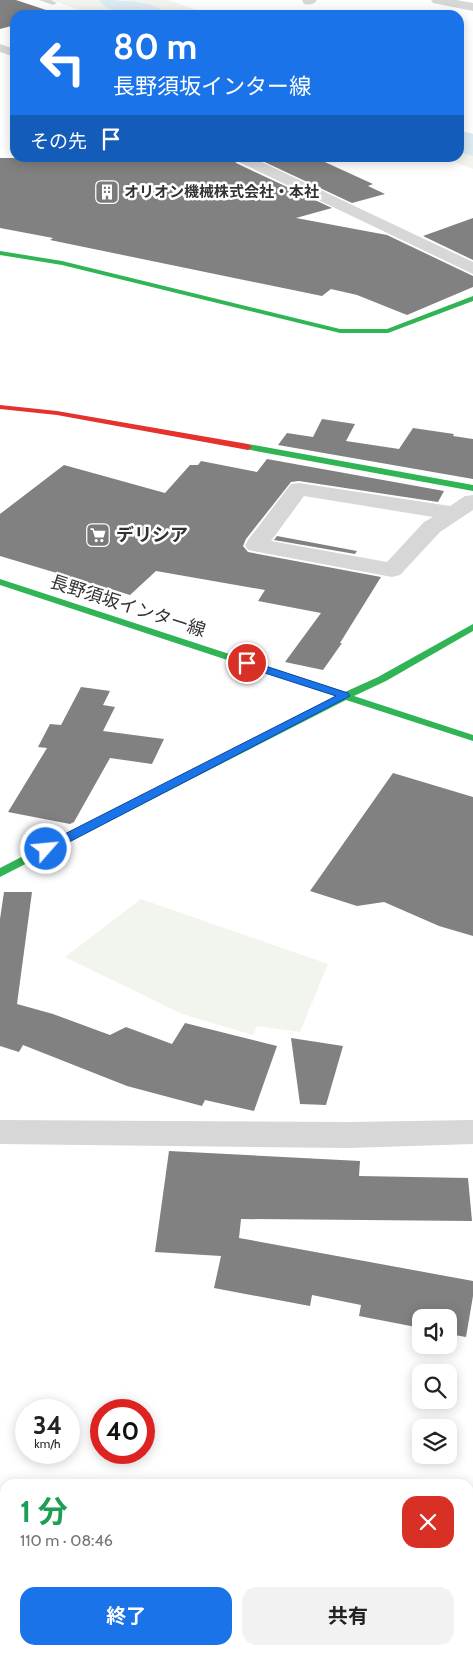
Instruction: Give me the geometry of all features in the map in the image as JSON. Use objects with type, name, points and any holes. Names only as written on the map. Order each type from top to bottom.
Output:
[{"type":"street","points":[[437,0],[472,7]]},
{"type":"street","points":[[250,162],[473,269]]},
{"type":"street","points":[[0,253],[62,263],[340,331],[388,331],[473,298]]},
{"type":"street","points":[[0,407],[57,413],[473,488]]},
{"type":"street","points":[[452,513],[299,489],[256,545],[392,570],[432,527],[473,501]]},
{"type":"street","name":"長野須坂インター線","points":[[0,582],[473,738]]},
{"type":"street","points":[[3,869],[382,679],[473,627]]},
{"type":"street","points":[[0,1132],[473,1136]]},
{"type":"lane","points":[[43,0],[53,3]]},
{"type":"shaded area","points":[[52,0],[104,0],[132,10],[79,10]]},
{"type":"shaded area","points":[[126,0],[169,0],[196,10],[151,10]]},
{"type":"shaded area","points":[[464,148],[473,151],[473,169],[455,162],[464,162]]},
{"type":"shaded area","points":[[141,899],[328,964],[300,1032],[257,1026],[253,1035],[182,1014],[65,957]]},
{"type":"building","points":[[0,0],[16,0],[46,10],[10,10],[10,26],[0,29]]},
{"type":"building","name":"オリオン機械株式会社・本社","points":[[0,158],[10,158],[10,162],[235,162],[332,208],[296,218],[387,235],[473,276],[473,287],[407,315],[357,295],[331,289],[322,296],[0,228]]},
{"type":"building","points":[[265,162],[325,162],[373,184],[368,186],[385,194],[352,203]]},
{"type":"building","points":[[473,218],[473,260],[423,236]]},
{"type":"building","points":[[322,419],[355,424],[346,441],[399,449],[413,428],[473,439],[473,479],[278,445],[287,433],[313,437]]},
{"type":"building","points":[[267,459],[444,491],[438,502],[299,481],[291,482],[246,539],[243,546],[248,552],[381,577],[340,643],[342,643],[323,670],[285,662],[321,613],[258,601],[265,590],[156,571],[130,595],[0,556],[0,514],[64,465],[165,493],[190,465],[198,465],[201,461],[257,472]]},
{"type":"building","points":[[277,536],[357,551],[355,554],[274,540]]},
{"type":"building","points":[[81,687],[110,691],[103,705],[115,707],[103,731],[164,739],[152,764],[110,758],[74,822],[70,824],[8,812],[47,748],[38,747],[50,724],[61,725]]},
{"type":"building","points":[[393,773],[473,797],[473,936],[439,926],[384,902],[357,906],[310,891]]},
{"type":"building","points":[[4,892],[32,892],[17,1004],[53,1014],[110,1035],[126,1027],[172,1044],[185,1023],[277,1046],[254,1111],[205,1100],[202,1106],[127,1086],[23,1045],[19,1052],[0,1046],[0,919]]},
{"type":"building","points":[[291,1038],[343,1046],[326,1105],[300,1104]]},
{"type":"building","points":[[169,1151],[360,1161],[359,1176],[468,1178],[472,1221],[241,1219],[239,1238],[473,1281],[473,1296],[466,1337],[457,1335],[457,1309],[412,1309],[412,1326],[359,1316],[361,1305],[312,1295],[310,1306],[214,1288],[221,1256],[155,1252]]},
{"type":"waterway","points":[[112,0],[140,10]]},
{"type":"waterway","points":[[464,142],[473,146]]},
{"type":"traffic: fast","points":[[0,253],[62,263],[340,331],[388,331],[473,298]]},
{"type":"traffic: fast","points":[[248,447],[473,488]]},
{"type":"traffic: fast","points":[[0,582],[473,738]]},
{"type":"traffic: fast","points":[[0,873],[345,696],[382,679],[473,627]]},
{"type":"traffic: jam","points":[[0,407],[57,413],[248,447]]},
{"type":"place","name":"オリオン機械株式会社・本社","points":[[107,192]]},
{"type":"place","name":"デリシア","points":[[98,535]]},
{"type":"route","points":[[46,849],[345,696],[247,663]]}]
